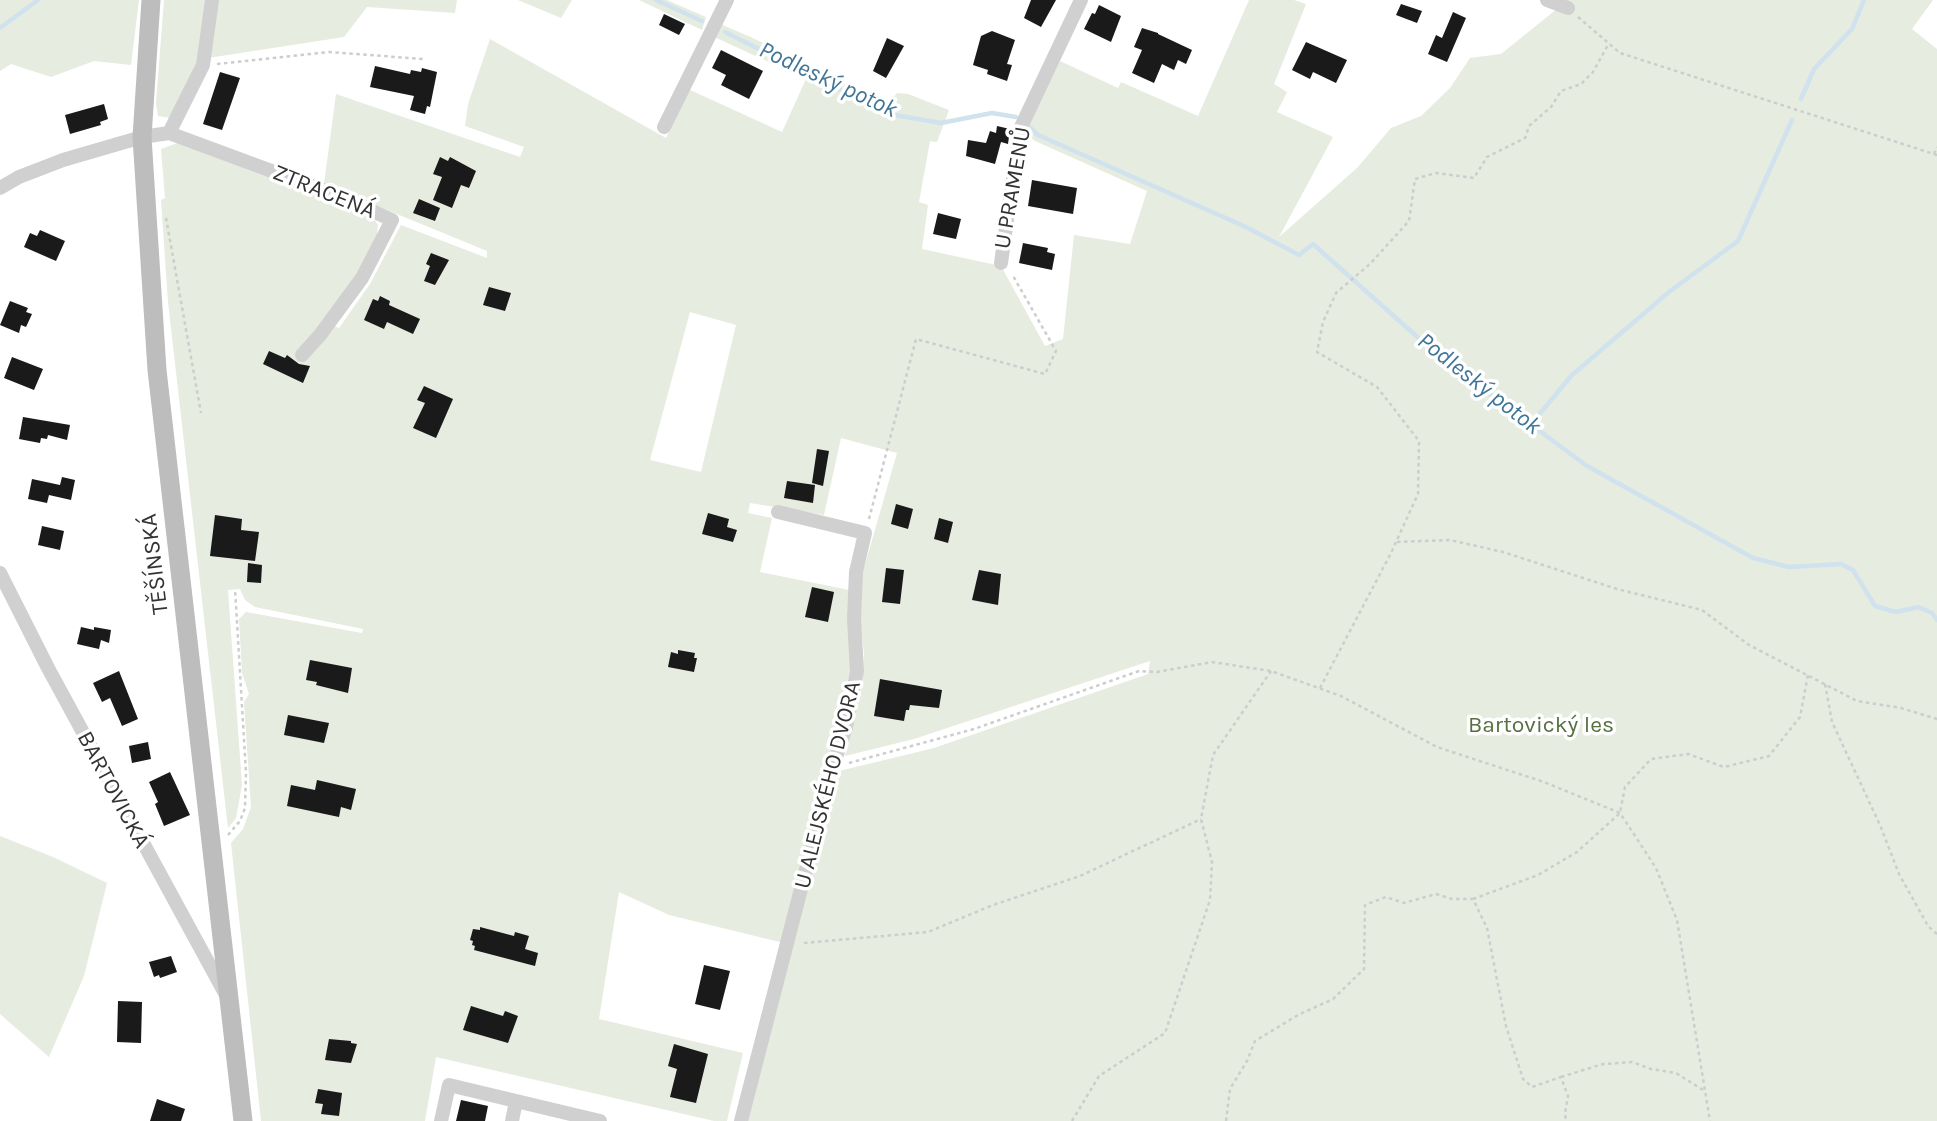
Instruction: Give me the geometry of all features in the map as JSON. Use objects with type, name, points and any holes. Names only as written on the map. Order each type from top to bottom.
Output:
[{"type":"main road","name":"TĚŠÍNSKÁ","points":[[151,0],[142,136],[157,370],[243,1121]]},
{"type":"street","points":[[169,134],[203,65],[212,0]]},
{"type":"street","points":[[664,127],[727,0]]},
{"type":"street","name":"U PRAMENŮ","points":[[1001,259],[1020,129],[1081,0]]},
{"type":"street","points":[[1547,0],[1568,8]]},
{"type":"street","name":"ZTRACENÁ","points":[[142,136],[169,134],[342,197],[392,220],[362,278],[302,355]]},
{"type":"street","points":[[0,188],[19,177],[63,160],[142,136]]},
{"type":"street","points":[[778,512],[865,533]]},
{"type":"street","name":"U ALEJSKÉHO DVORA","points":[[741,1121],[831,773],[846,727],[857,671],[856,572],[865,533]]},
{"type":"street","name":"BARTOVICKÁ","points":[[0,573],[48,668],[231,1005]]},
{"type":"street","points":[[441,1121],[449,1085],[579,1119],[600,1121]]},
{"type":"street","points":[[512,1121],[516,1101]]},
{"type":"path","points":[[1568,8],[1620,53],[1936,154],[1937,147]]},
{"type":"path","points":[[1320,688],[1418,494],[1419,441],[1377,387],[1317,352],[1323,322],[1336,293],[1370,264],[1409,221],[1415,179],[1436,173],[1474,178],[1487,157],[1525,138],[1529,126],[1551,107],[1561,92],[1581,83],[1593,72],[1609,43]]},
{"type":"path","points":[[203,65],[329,52],[423,59]]},
{"type":"path","points":[[164,210],[201,413]]},
{"type":"path","points":[[865,533],[916,339],[1045,374],[1056,351],[1001,259]]},
{"type":"path","points":[[1396,542],[1450,540],[1503,552],[1616,589],[1702,610],[1749,645],[1857,701],[1901,708],[1937,719]]},
{"type":"path","points":[[213,849],[235,828],[245,808],[246,773],[235,589]]},
{"type":"path","points":[[831,773],[835,765],[974,729],[1139,671],[1157,672],[1212,662],[1271,671],[1341,696],[1437,747],[1544,782],[1620,813],[1656,868],[1677,920],[1710,1121]]},
{"type":"path","points":[[1072,1121],[1099,1076],[1166,1034],[1210,900],[1212,862],[1201,819],[1213,755],[1271,671]]},
{"type":"path","points":[[1226,1121],[1230,1089],[1247,1061],[1255,1041],[1333,999],[1364,969],[1365,905],[1386,897],[1404,902],[1436,894],[1452,899],[1473,899],[1538,875],[1577,852],[1620,813],[1625,787],[1651,759],[1688,754],[1724,767],[1769,756],[1800,717],[1808,675]]},
{"type":"path","points":[[1825,684],[1832,722],[1880,825],[1899,874],[1928,926],[1937,934]]},
{"type":"path","points":[[788,944],[928,932],[993,905],[1080,876],[1201,819]]},
{"type":"path","points":[[1473,899],[1487,928],[1506,1026],[1523,1079],[1532,1087],[1603,1064],[1632,1062],[1651,1069],[1676,1073],[1705,1091]]},
{"type":"path","points":[[1561,1077],[1567,1096],[1566,1121]]},
{"type":"green space","points":[[0,0],[139,0],[131,65],[94,61],[51,77],[11,64],[0,71]]},
{"type":"green space","points":[[164,0],[209,0],[201,50],[187,88],[170,118],[158,116],[156,103]]},
{"type":"green space","points":[[217,0],[457,0],[455,13],[367,7],[344,37],[208,58]]},
{"type":"green space","points":[[518,0],[572,0],[561,18]]},
{"type":"green space","points":[[639,0],[667,0],[706,17],[702,30]]},
{"type":"green space","name":"Bartovický les","points":[[1249,0],[1294,0],[1306,4],[1274,84],[1287,92],[1277,112],[1333,137],[1279,237],[1357,168],[1391,128],[1421,116],[1450,88],[1470,58],[1501,54],[1568,0],[1933,0],[1912,29],[1937,49],[1937,1121],[740,1121],[788,944],[669,915],[619,892],[599,1019],[743,1053],[727,1121],[714,1121],[436,1057],[425,1121],[261,1121],[231,843],[243,829],[251,807],[244,702],[249,694],[242,673],[239,619],[246,612],[362,633],[363,629],[255,607],[245,600],[240,589],[228,590],[242,785],[236,818],[228,828],[168,302],[161,200],[165,198],[161,149],[180,142],[373,217],[378,225],[376,242],[358,278],[325,322],[339,328],[370,284],[401,225],[487,258],[487,251],[324,184],[336,94],[520,157],[524,147],[465,126],[468,104],[490,39],[666,138],[688,89],[782,132],[806,79],[712,36],[718,23],[887,105],[897,93],[908,94],[949,110],[937,142],[930,141],[919,202],[928,205],[922,249],[1001,266],[1045,346],[1063,339],[1074,235],[1130,244],[1147,191],[1035,141],[1024,132],[1060,61],[1118,88],[1121,82],[1198,116]],"holes":[[[690,312],[736,325],[701,472],[650,460]],[[841,438],[897,453],[860,582],[864,654],[862,687],[845,756],[914,739],[1150,661],[1148,674],[934,748],[831,773],[826,771],[852,663],[852,645],[848,634],[849,590],[760,572],[772,518],[748,513],[750,503],[824,515]]]},
{"type":"green space","points":[[0,836],[107,883],[84,976],[49,1057],[0,1014]]},
{"type":"building","points":[[1031,0],[1056,0],[1041,27],[1024,18]]},
{"type":"building","points":[[1401,4],[1422,11],[1417,23],[1396,15]]},
{"type":"building","points":[[1099,5],[1121,16],[1111,42],[1084,29]]},
{"type":"building","points":[[1453,12],[1466,18],[1447,62],[1428,54],[1436,35],[1442,38]]},
{"type":"building","points":[[664,14],[685,24],[679,35],[659,25]]},
{"type":"building","points":[[1142,28],[1192,50],[1186,64],[1178,60],[1174,70],[1162,64],[1154,83],[1132,73],[1142,50],[1134,47]]},
{"type":"building","points":[[992,31],[1015,40],[1007,64],[1012,65],[1007,81],[987,74],[988,70],[973,65],[981,36]]},
{"type":"building","points":[[887,38],[904,46],[886,78],[873,71]]},
{"type":"building","points":[[1306,42],[1347,60],[1336,83],[1313,72],[1310,79],[1292,70]]},
{"type":"building","points":[[721,50],[763,71],[749,99],[721,85],[726,75],[712,68]]},
{"type":"building","points":[[375,66],[410,74],[411,70],[421,72],[422,68],[437,72],[430,107],[427,106],[425,114],[410,110],[414,96],[370,87]]},
{"type":"building","points":[[220,72],[240,78],[222,130],[203,124]]},
{"type":"building","points":[[104,104],[108,119],[100,122],[101,125],[70,134],[65,115]]},
{"type":"building","points":[[997,126],[1010,129],[1008,144],[1001,142],[995,164],[966,156],[968,140],[986,143],[990,131],[996,133]]},
{"type":"building","points":[[440,157],[448,161],[450,157],[476,171],[469,188],[461,185],[452,208],[433,200],[442,177],[433,174]]},
{"type":"building","points":[[1032,180],[1077,188],[1073,214],[1028,206]]},
{"type":"building","points":[[419,199],[440,208],[435,221],[413,213]]},
{"type":"building","points":[[938,213],[961,219],[956,239],[933,234]]},
{"type":"building","points":[[40,230],[65,241],[56,261],[24,247],[30,233],[37,236]]},
{"type":"building","points":[[1023,243],[1048,248],[1047,252],[1055,254],[1052,270],[1019,263]]},
{"type":"building","points":[[431,253],[449,260],[435,285],[424,281],[430,266],[426,264]]},
{"type":"building","points":[[489,287],[511,293],[505,311],[483,305]]},
{"type":"building","points":[[380,296],[390,301],[389,305],[420,319],[413,334],[387,322],[384,329],[364,320],[373,299],[378,301]]},
{"type":"building","points":[[10,301],[28,308],[26,312],[32,314],[26,327],[21,325],[19,333],[0,325]]},
{"type":"building","points":[[269,351],[285,358],[287,355],[299,364],[310,366],[303,383],[263,364]]},
{"type":"building","points":[[12,357],[43,369],[34,390],[4,378]]},
{"type":"building","points":[[424,386],[453,399],[436,438],[413,428],[425,403],[417,400]]},
{"type":"building","points":[[23,417],[70,425],[67,440],[48,435],[47,439],[41,438],[40,443],[19,439]]},
{"type":"building","points":[[817,449],[829,451],[823,486],[812,483]]},
{"type":"building","points":[[62,477],[75,480],[71,500],[49,495],[47,503],[28,499],[32,479],[60,485]]},
{"type":"building","points":[[787,481],[815,485],[813,503],[784,498]]},
{"type":"building","points":[[896,504],[913,509],[908,529],[891,524]]},
{"type":"building","points":[[708,513],[729,519],[727,527],[737,530],[733,542],[702,534]]},
{"type":"building","points":[[215,515],[242,519],[241,530],[259,532],[255,561],[210,556]]},
{"type":"building","points":[[939,518],[953,522],[948,543],[934,539]]},
{"type":"building","points":[[42,526],[64,531],[60,550],[38,545]]},
{"type":"building","points":[[248,563],[262,565],[261,583],[247,582]]},
{"type":"building","points":[[886,568],[904,570],[900,604],[882,602]]},
{"type":"building","points":[[979,570],[1001,574],[998,605],[972,600]]},
{"type":"building","points":[[812,587],[834,592],[828,622],[805,617]]},
{"type":"building","points":[[81,627],[111,630],[109,643],[101,640],[99,649],[77,644]]},
{"type":"building","points":[[678,650],[695,653],[694,658],[697,658],[694,672],[668,667],[671,652],[678,654]]},
{"type":"building","points":[[310,660],[352,668],[348,693],[306,680]]},
{"type":"building","points":[[119,671],[138,719],[122,726],[110,698],[102,702],[93,683]]},
{"type":"building","points":[[880,679],[942,690],[939,708],[910,705],[904,721],[874,716]]},
{"type":"building","points":[[288,715],[329,723],[324,743],[284,735]]},
{"type":"building","points":[[148,742],[151,759],[132,763],[129,746]]},
{"type":"building","points":[[170,772],[190,815],[164,826],[149,782]]},
{"type":"building","points":[[317,780],[356,789],[351,810],[341,807],[339,817],[287,806],[291,785],[315,790]]},
{"type":"building","points":[[480,927],[514,936],[515,932],[529,936],[525,949],[538,953],[535,966],[474,950],[473,941],[470,940],[473,929],[480,930]]},
{"type":"building","points":[[171,956],[177,972],[160,978],[159,975],[154,977],[149,962]]},
{"type":"building","points":[[704,965],[730,971],[720,1010],[695,1004]]},
{"type":"building","points":[[118,1001],[142,1002],[141,1043],[117,1042]]},
{"type":"building","points":[[471,1006],[503,1016],[505,1011],[518,1016],[508,1043],[463,1030]]},
{"type":"building","points":[[329,1039],[357,1044],[351,1063],[325,1060]]},
{"type":"building","points":[[674,1044],[708,1054],[696,1103],[670,1097],[677,1069],[668,1066]]},
{"type":"building","points":[[318,1089],[342,1093],[339,1116],[321,1114],[323,1104],[315,1103]]},
{"type":"building","points":[[157,1099],[185,1109],[181,1121],[150,1121]]},
{"type":"building","points":[[461,1100],[488,1106],[485,1121],[456,1121]]},
{"type":"waterway","name":"Podleský potok","points":[[0,28],[38,0]]},
{"type":"waterway","name":"Podleský potok","points":[[656,0],[702,21]]},
{"type":"waterway","points":[[1801,99],[1814,69],[1852,29],[1864,0]]},
{"type":"waterway","name":"Podleský potok","points":[[725,32],[889,114],[941,123],[992,113],[1016,117]]},
{"type":"waterway","points":[[1532,423],[1572,375],[1669,292],[1738,241],[1792,120]]},
{"type":"waterway","name":"Podleský potok","points":[[1027,125],[1038,135],[1246,227],[1299,255],[1313,244],[1441,358],[1587,466],[1753,558],[1789,567],[1841,564],[1853,570],[1875,606],[1896,612],[1918,607],[1932,613],[1937,620]]}]
